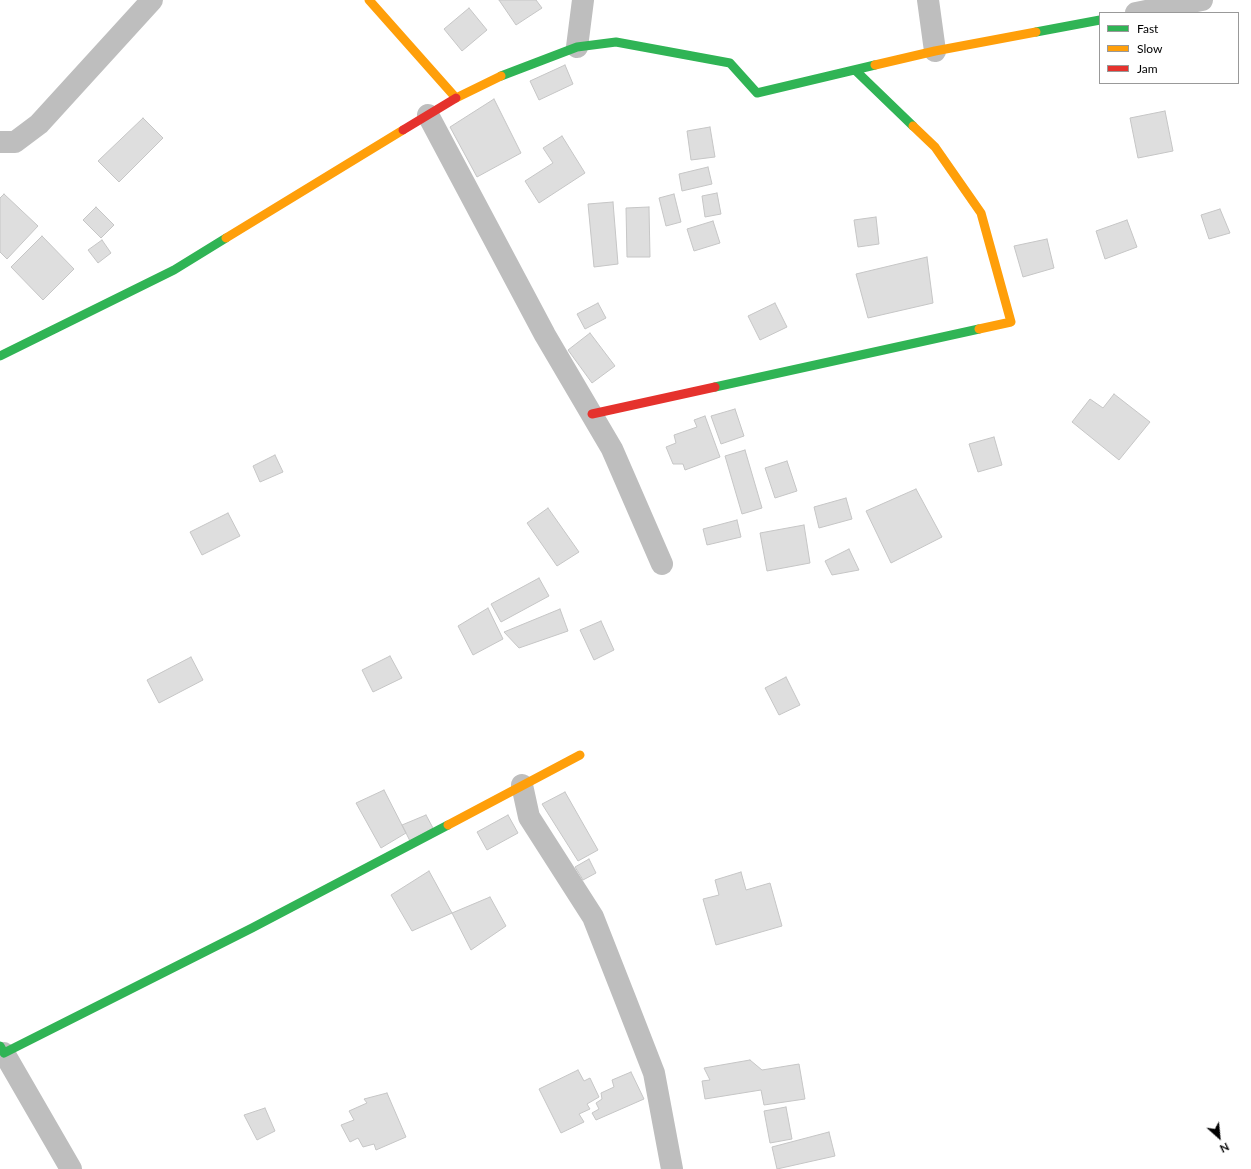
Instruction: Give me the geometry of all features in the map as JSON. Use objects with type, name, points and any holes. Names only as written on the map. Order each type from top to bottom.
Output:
[{"type":"street","points":[[0,142],[15,142],[39,124],[152,0]]},
{"type":"street","points":[[369,0],[456,98]]},
{"type":"street","points":[[577,47],[583,0]]},
{"type":"street","points":[[928,0],[935,51]]},
{"type":"street","points":[[1141,12],[1202,0]]},
{"type":"street","points":[[0,356],[174,270],[456,98],[501,76],[577,47],[616,42],[730,63],[757,93],[935,51],[1099,20]]},
{"type":"street","points":[[592,414],[1010,322],[981,213],[935,147],[855,70]]},
{"type":"street","points":[[428,115],[545,335],[612,449],[662,564]]},
{"type":"street","points":[[63,1167],[1,1051],[258,924],[580,755]]},
{"type":"street","points":[[522,785],[528,817],[592,917],[626,1001],[654,1073],[672,1169]]},
{"type":"building","points":[[499,0],[536,0],[542,8],[516,25]]},
{"type":"building","points":[[469,8],[487,30],[462,51],[444,29]]},
{"type":"building","points":[[565,65],[573,84],[539,100],[530,81]]},
{"type":"building","points":[[494,99],[521,153],[477,177],[450,127]]},
{"type":"building","points":[[1165,111],[1173,151],[1138,158],[1130,118]]},
{"type":"building","points":[[143,118],[163,138],[119,182],[98,161]]},
{"type":"building","points":[[710,127],[715,157],[691,160],[687,131]]},
{"type":"building","points":[[562,136],[585,173],[539,203],[525,181],[553,163],[543,148]]},
{"type":"building","points":[[708,167],[712,184],[682,191],[679,174]]},
{"type":"building","points":[[717,193],[721,214],[705,217],[702,196]]},
{"type":"building","points":[[4,194],[38,226],[7,259],[0,252],[0,198]]},
{"type":"building","points":[[674,194],[681,222],[666,226],[659,198]]},
{"type":"building","points":[[613,202],[618,264],[594,267],[588,204]]},
{"type":"building","points":[[96,207],[114,225],[101,238],[83,220]]},
{"type":"building","points":[[649,207],[650,257],[627,257],[626,208]]},
{"type":"building","points":[[1220,209],[1230,233],[1209,239],[1201,215]]},
{"type":"building","points":[[876,217],[879,244],[858,247],[854,220]]},
{"type":"building","points":[[1127,220],[1137,247],[1105,259],[1096,231]]},
{"type":"building","points":[[713,221],[720,243],[694,251],[687,229]]},
{"type":"building","points":[[42,236],[74,269],[43,300],[11,267]]},
{"type":"building","points":[[1047,239],[1054,268],[1023,277],[1014,246]]},
{"type":"building","points":[[102,240],[111,253],[98,263],[88,250]]},
{"type":"building","points":[[927,257],[933,303],[868,318],[856,274]]},
{"type":"building","points":[[598,303],[606,318],[585,329],[577,314]]},
{"type":"building","points":[[775,303],[787,327],[760,340],[748,316]]},
{"type":"building","points":[[590,333],[615,366],[592,383],[568,350]]},
{"type":"building","points":[[1114,394],[1150,422],[1119,460],[1072,422],[1090,399],[1103,408]]},
{"type":"building","points":[[735,409],[744,436],[721,444],[711,416]]},
{"type":"building","points":[[705,416],[720,457],[685,470],[683,464],[673,464],[666,447],[676,443],[674,435],[697,427],[694,420]]},
{"type":"building","points":[[994,437],[1002,465],[978,472],[969,444]]},
{"type":"building","points":[[745,450],[762,508],[742,514],[725,456]]},
{"type":"building","points":[[275,455],[283,472],[260,482],[253,466]]},
{"type":"building","points":[[787,461],[797,491],[775,498],[765,468]]},
{"type":"building","points":[[916,489],[942,537],[891,563],[866,511]]},
{"type":"building","points":[[846,498],[852,519],[819,528],[814,507]]},
{"type":"building","points":[[548,508],[579,552],[557,566],[527,523]]},
{"type":"building","points":[[228,513],[240,536],[202,555],[190,532]]},
{"type":"building","points":[[737,520],[741,537],[707,545],[703,529]]},
{"type":"building","points":[[804,525],[810,563],[767,571],[760,533]]},
{"type":"building","points":[[849,549],[859,570],[832,575],[825,561]]},
{"type":"building","points":[[539,578],[549,596],[501,622],[491,604]]},
{"type":"building","points":[[488,608],[503,639],[473,655],[458,626]]},
{"type":"building","points":[[560,609],[568,631],[519,648],[504,632]]},
{"type":"building","points":[[601,621],[614,650],[594,660],[580,630]]},
{"type":"building","points":[[390,656],[402,678],[373,692],[362,670]]},
{"type":"building","points":[[191,657],[203,680],[159,703],[147,680]]},
{"type":"building","points":[[786,677],[800,705],[779,715],[765,688]]},
{"type":"building","points":[[384,790],[406,833],[381,848],[356,803]]},
{"type":"building","points":[[565,792],[598,850],[578,861],[542,804]]},
{"type":"building","points":[[426,815],[433,828],[410,841],[402,825]]},
{"type":"building","points":[[508,815],[518,833],[487,850],[477,832]]},
{"type":"building","points":[[589,859],[596,873],[583,880],[575,867]]},
{"type":"building","points":[[429,871],[452,913],[412,931],[391,895]]},
{"type":"building","points":[[741,872],[746,890],[770,883],[782,926],[716,945],[703,899],[719,895],[715,880]]},
{"type":"building","points":[[490,897],[506,926],[471,950],[452,913]]},
{"type":"building","points":[[750,1060],[762,1070],[799,1064],[805,1099],[764,1105],[761,1090],[705,1099],[702,1081],[710,1080],[704,1068]]},
{"type":"building","points":[[578,1070],[584,1081],[590,1078],[599,1097],[587,1104],[590,1109],[579,1114],[584,1122],[561,1133],[539,1089]]},
{"type":"building","points":[[631,1072],[644,1099],[596,1120],[592,1113],[599,1109],[596,1103],[602,1099],[601,1093],[614,1087],[612,1080]]},
{"type":"building","points":[[387,1093],[406,1137],[376,1150],[374,1144],[363,1147],[358,1138],[350,1142],[341,1125],[354,1120],[349,1111],[367,1103],[364,1099]]},
{"type":"building","points":[[786,1107],[792,1139],[770,1143],[764,1111]]},
{"type":"building","points":[[265,1108],[275,1131],[257,1140],[244,1115]]},
{"type":"building","points":[[829,1132],[835,1156],[777,1169],[772,1147]]},
{"type":"traffic: fast","points":[[1036,32],[1099,20]]},
{"type":"traffic: fast","points":[[501,76],[577,47],[616,42],[730,63],[757,93],[875,65]]},
{"type":"traffic: fast","points":[[855,70],[913,126]]},
{"type":"traffic: fast","points":[[0,356],[174,270],[226,238]]},
{"type":"traffic: fast","points":[[715,387],[979,329]]},
{"type":"traffic: fast","points":[[0,1046],[4,1053],[252,928],[448,825]]},
{"type":"traffic: slow","points":[[369,0],[456,98],[501,76]]},
{"type":"traffic: slow","points":[[875,65],[935,51],[1036,32]]},
{"type":"traffic: slow","points":[[913,126],[935,147],[981,213],[1011,322],[979,329]]},
{"type":"traffic: slow","points":[[226,238],[403,130]]},
{"type":"traffic: slow","points":[[448,825],[580,755]]},
{"type":"traffic: jam","points":[[403,130],[456,98]]},
{"type":"traffic: jam","points":[[592,414],[715,387]]}]
